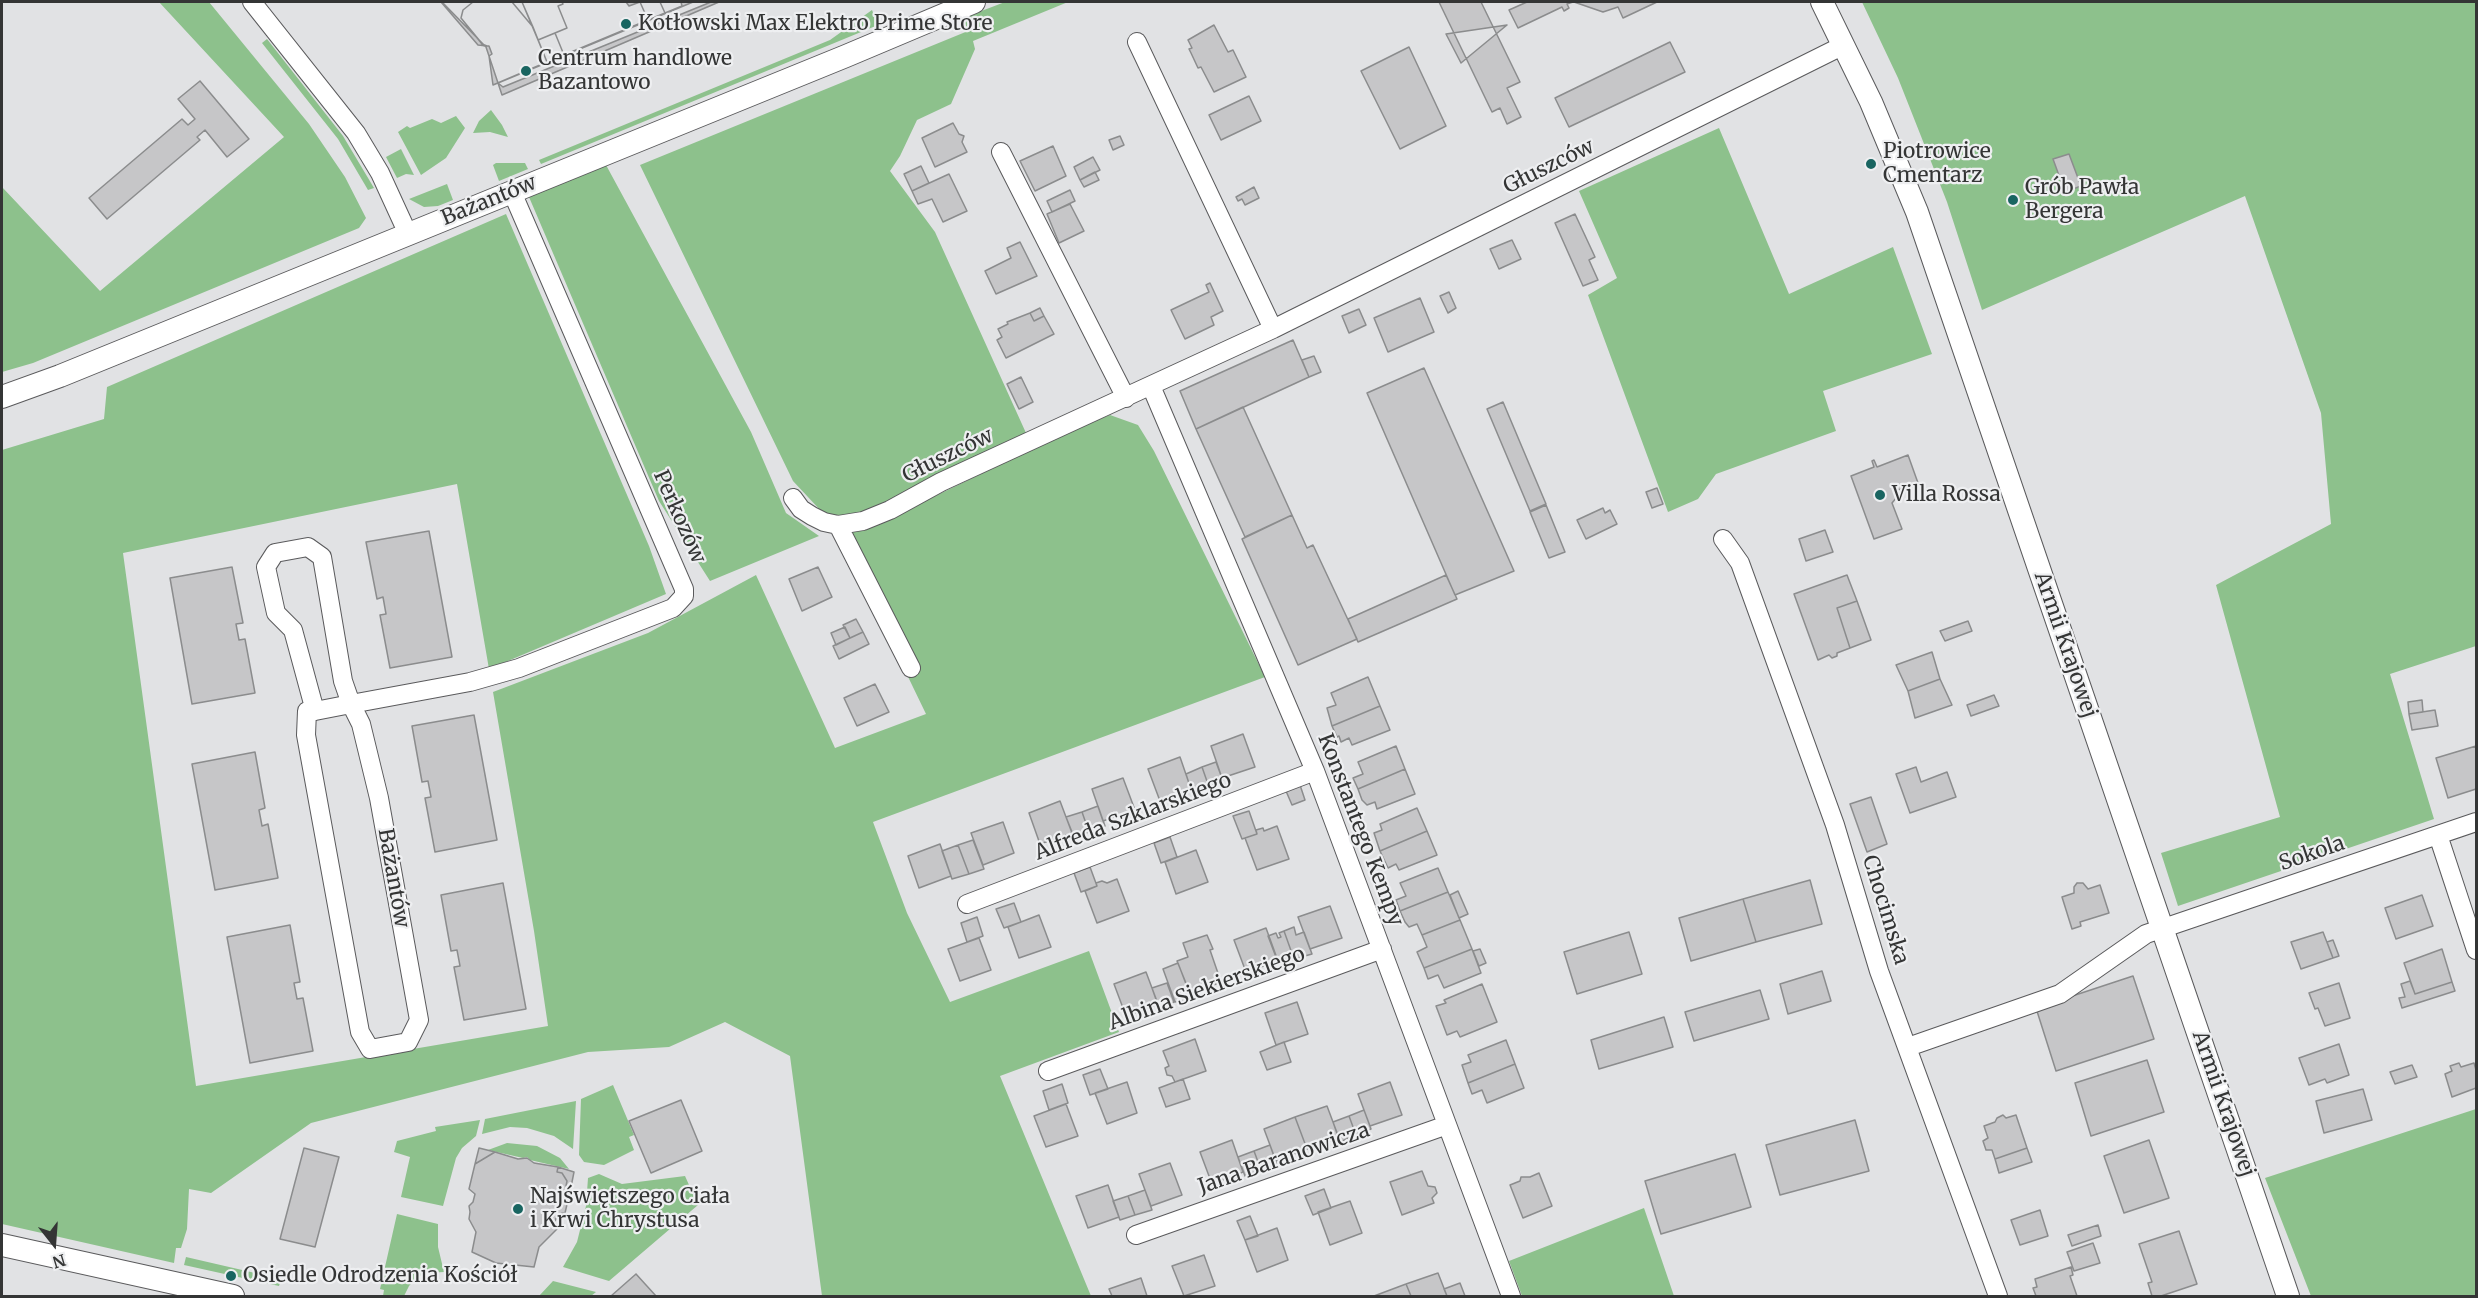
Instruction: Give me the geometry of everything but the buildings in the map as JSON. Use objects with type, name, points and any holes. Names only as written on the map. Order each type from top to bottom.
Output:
[{"type":"street","points":[[252,2],[356,132],[380,173],[408,234]]},
{"type":"street","name":"Bażantów","points":[[2,397],[512,192],[974,2]]},
{"type":"street","name":"Armii Krajowej","points":[[1822,2],[1898,162],[1917,212],[2288,1296]]},
{"type":"street","points":[[1137,42],[1273,329]]},
{"type":"street","name":"Głuszców","points":[[838,525],[863,521],[890,510],[941,482],[1273,329],[1844,45]]},
{"type":"street","points":[[1001,152],[1126,398]]},
{"type":"street","name":"Perkozów","points":[[311,711],[470,682],[519,668],[673,608],[684,596],[683,582],[512,192]]},
{"type":"street","name":"Konstantego Kempy","points":[[1151,386],[1315,771],[1511,1296]]},
{"type":"street","points":[[793,498],[812,516],[838,525],[911,668]]},
{"type":"street","name":"Chocimska","points":[[1723,539],[1740,563],[1835,825],[1879,970],[1998,1296]]},
{"type":"street","name":"Bażantów","points":[[309,547],[322,557],[343,681],[361,724],[379,798],[419,1020],[408,1042],[370,1049],[360,1032],[306,735],[311,711],[293,630],[276,613],[266,567],[275,553],[309,547]]},
{"type":"street","name":"Alfreda Szklarskiego","points":[[967,904],[1315,771]]},
{"type":"street","name":"Sokola","points":[[1908,1047],[2060,994],[2146,934],[2476,822]]},
{"type":"street","points":[[2438,835],[2476,950]]},
{"type":"street","name":"Albina Siekierskiego","points":[[1048,1071],[1382,949]]},
{"type":"street","name":"Jana Baranowicza","points":[[1136,1235],[1447,1125]]},
{"type":"street","points":[[2,1245],[233,1296]]},
{"type":"green space","points":[[159,2],[209,2],[309,124],[345,177],[366,218],[359,228],[33,363],[2,372],[2,187],[100,291],[284,137]]},
{"type":"green space","points":[[1005,2],[1068,2],[973,41],[975,49],[951,104],[917,120],[900,156],[890,171],[935,232],[1026,433],[883,506],[843,518],[822,512],[793,481],[640,165],[968,31],[963,18]]},
{"type":"green space","points":[[1862,2],[2476,2],[2476,646],[2390,674],[2434,819],[2178,906],[2161,853],[2280,817],[2216,585],[2331,524],[2321,413],[2245,196],[1982,310],[1947,202],[1898,78]]},
{"type":"green space","points":[[872,10],[878,25],[541,164],[539,160],[830,40]]},
{"type":"green space","points":[[267,39],[343,136],[374,188],[368,190],[338,139],[262,43]]},
{"type":"green space","points":[[491,110],[508,137],[490,132],[473,133],[479,121]]},
{"type":"green space","points":[[456,116],[465,128],[446,158],[421,175],[398,132],[407,126],[410,128],[432,119],[441,123]]},
{"type":"green space","points":[[1719,128],[1789,294],[1893,247],[1932,354],[1823,391],[1836,431],[1716,474],[1698,499],[1668,512],[1588,295],[1617,278],[1579,191]]},
{"type":"green space","points":[[401,149],[414,175],[406,174],[397,178],[386,157]]},
{"type":"green space","points":[[496,163],[525,163],[528,169],[499,181],[493,165]]},
{"type":"green space","points":[[606,165],[751,432],[786,513],[819,536],[710,581],[659,501],[529,197]]},
{"type":"green space","points":[[447,184],[453,200],[438,206],[424,207],[409,199]]},
{"type":"green space","points":[[506,214],[649,546],[666,594],[489,669],[457,484],[123,553],[196,1086],[548,1026],[493,692],[648,633],[756,575],[835,748],[926,714],[840,536],[929,499],[1072,430],[1110,415],[1138,425],[1154,451],[1265,677],[873,822],[907,913],[950,1002],[1089,951],[1119,1032],[1000,1076],[1091,1296],[822,1296],[790,1056],[725,1022],[669,1047],[588,1052],[311,1123],[211,1193],[189,1189],[187,1229],[181,1248],[176,1248],[174,1263],[2,1224],[2,450],[104,419],[107,387]]},
{"type":"green space","points":[[613,1085],[634,1135],[629,1137],[634,1150],[604,1165],[584,1162],[579,1155],[581,1099]]},
{"type":"green space","points":[[576,1101],[573,1149],[554,1136],[527,1128],[510,1127],[482,1134],[485,1119]]},
{"type":"green space","points":[[2476,1109],[2476,1296],[2311,1296],[2265,1178]]},
{"type":"green space","points":[[480,1120],[476,1136],[462,1148],[456,1158],[443,1206],[401,1197],[410,1157],[394,1152],[397,1141],[436,1131],[435,1127]]},
{"type":"green space","points":[[507,1143],[537,1146],[560,1158],[569,1169],[530,1160],[527,1157],[488,1150]]},
{"type":"green space","points":[[599,1174],[622,1184],[685,1176],[698,1205],[609,1281],[563,1267],[577,1242],[586,1206],[588,1178]]},
{"type":"green space","points":[[1644,1208],[1674,1296],[1522,1296],[1509,1261]]},
{"type":"green space","points":[[397,1214],[438,1224],[438,1247],[444,1272],[426,1273],[416,1278],[404,1296],[383,1296],[384,1290],[380,1289]]},
{"type":"green space","points":[[186,1257],[281,1279],[279,1286],[184,1265]]},
{"type":"green space","points":[[553,1281],[596,1292],[591,1296],[539,1296]]},
{"type":"place","name":"Kotłowski Max Elektro Prime Store","points":[[626,24]]},
{"type":"place","name":"Centrum handlowe Bazantowo","points":[[526,71]]},
{"type":"place","name":"Piotrowice Cmentarz","points":[[1871,164]]},
{"type":"place","name":"Grób Pawła Bergera","points":[[2013,200]]},
{"type":"place","name":"Villa Rossa","points":[[1880,495]]},
{"type":"place","name":"Najświętszego Ciała i Krwi Chrystusa","points":[[518,1209]]},
{"type":"place","name":"Osiedle Odrodzenia Kościół","points":[[231,1276]]}]
